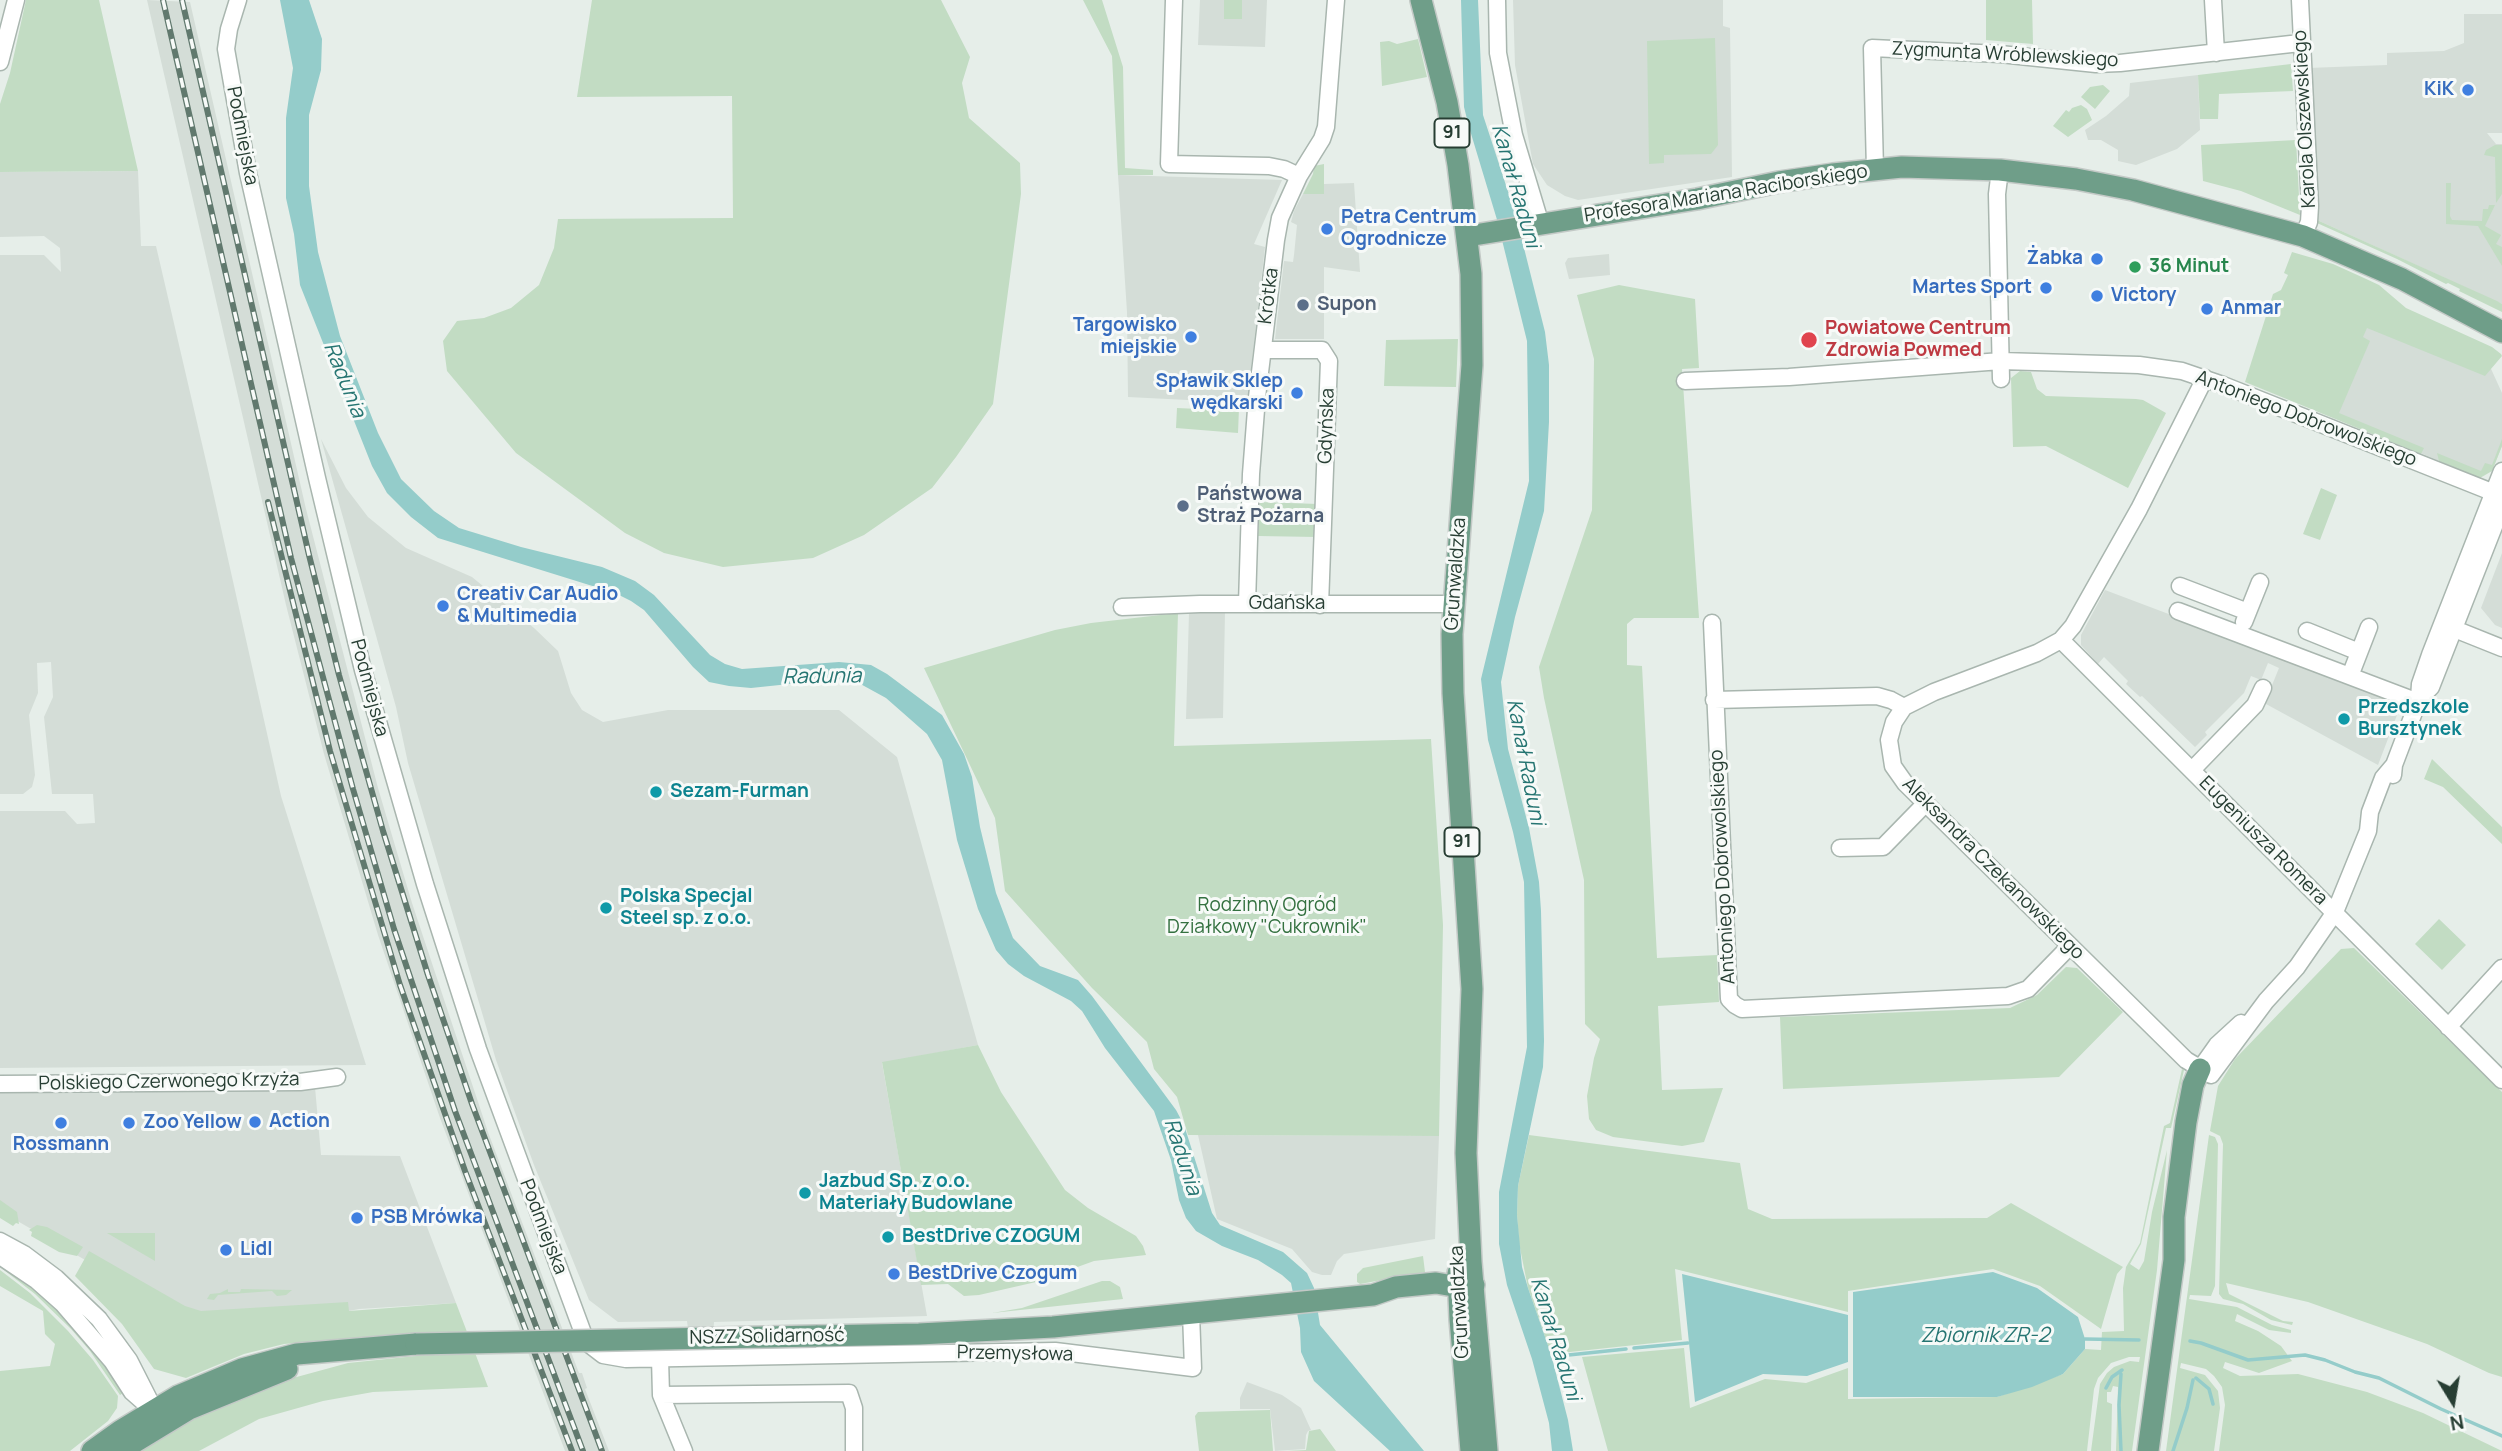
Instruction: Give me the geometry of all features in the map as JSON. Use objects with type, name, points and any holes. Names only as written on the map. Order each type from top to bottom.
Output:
[{"type":"main road","name":"Grunwaldzka","points":[[1421,0],[1447,102],[1468,236],[1473,319],[1472,365],[1452,604],[1452,693],[1472,989],[1466,1153],[1459,1183],[1457,1218],[1487,1451]]},
{"type":"main road","name":"Profesora Mariana Raciborskiego","points":[[1468,236],[1697,199],[1779,182],[1875,170],[1922,167],[2000,170],[2076,179],[2133,190],[2303,236],[2402,279],[2502,331]]},
{"type":"main road","points":[[2148,1451],[2174,1260],[2188,1211],[2205,1072]]},
{"type":"main road","points":[[1191,1313],[1373,1295],[1396,1287],[1436,1283],[1466,1286]]},
{"type":"main road","name":"Grunwaldzka","points":[[1466,1286],[1460,1316],[1471,1451]]},
{"type":"main road","points":[[1373,1295],[1398,1300],[1438,1296],[1466,1286]]},
{"type":"main road","points":[[1438,1296],[1460,1316]]},
{"type":"main road","name":"NSZZ Solidarność","points":[[120,1451],[195,1388],[242,1369],[297,1354],[416,1344],[979,1332],[1191,1313]]},
{"type":"main road","name":"NSZZ Solidarność","points":[[92,1451],[158,1418]]},
{"type":"street","points":[[0,62],[16,0]]},
{"type":"street","name":"Podmiejska","points":[[238,0],[226,49],[248,173],[363,670],[421,872],[478,1049],[583,1332],[590,1345],[600,1352]]},
{"type":"street","points":[[1174,0],[1169,164],[1269,166],[1299,176]]},
{"type":"street","name":"Krótka","points":[[1247,604],[1251,474],[1257,397],[1280,218],[1326,127],[1336,0]]},
{"type":"street","points":[[1497,0],[1498,53],[1532,226]]},
{"type":"street","points":[[2213,0],[2216,52]]},
{"type":"street","name":"Karola Olszewskiego","points":[[2300,0],[2310,206],[2309,222],[2303,236]]},
{"type":"street","name":"Zygmunta Wróblewskiego","points":[[1875,170],[1872,48],[2000,54],[2078,64],[2120,63],[2300,43]]},
{"type":"street","points":[[2000,170],[1997,194],[2001,379]]},
{"type":"street","name":"Gdyńska","points":[[1263,350],[1322,350],[1329,361],[1320,605]]},
{"type":"street","name":"Antoniego Dobrowolskiego","points":[[1685,381],[1841,374],[2001,361],[2139,365],[2182,371],[2499,498]]},
{"type":"street","points":[[1714,699],[1877,696],[1904,707],[1926,695],[2026,657],[2061,640],[2079,618],[2108,568],[2204,378]]},
{"type":"street","points":[[2205,1072],[2225,1053],[2297,967],[2335,912],[2368,831],[2380,818],[2392,782],[2394,765],[2419,701],[2431,687],[2448,626],[2499,498],[2502,471]]},
{"type":"street","points":[[2239,633],[2260,582]]},
{"type":"street","points":[[2180,586],[2248,612]]},
{"type":"street","name":"Gdańska","points":[[1122,607],[1452,604]]},
{"type":"street","points":[[2178,611],[2419,701]]},
{"type":"street","name":"Antoniego Dobrowolskiego","points":[[1712,624],[1730,999],[1742,1009],[2008,996],[2028,989],[2070,947]]},
{"type":"street","points":[[2448,626],[2502,648]]},
{"type":"street","points":[[2350,676],[2369,627]]},
{"type":"street","points":[[2307,631],[2359,652]]},
{"type":"street","name":"Eugeniusza Romera","points":[[2061,640],[2502,1080]]},
{"type":"street","name":"Eugeniusza Romera","points":[[2192,770],[2255,705],[2263,688]]},
{"type":"street","name":"Aleksandra Czekanowskiego","points":[[1904,707],[1894,722],[1888,748],[1898,775],[2186,1060],[2205,1072]]},
{"type":"street","points":[[1840,848],[1883,847],[1925,804]]},
{"type":"street","points":[[2448,1027],[2502,968]]},
{"type":"street","name":"Polskiego Czerwonego Krzyża","points":[[0,1084],[300,1082],[337,1077]]},
{"type":"street","points":[[0,1241],[56,1278],[99,1319],[130,1360],[158,1418]]},
{"type":"street","points":[[0,1256],[36,1280],[63,1304],[104,1351],[132,1392],[158,1418]]},
{"type":"street","name":"Przemysłowa","points":[[600,1352],[613,1358],[660,1358],[1055,1351],[1193,1368],[1191,1313]]},
{"type":"street","points":[[660,1358],[661,1395],[684,1451]]},
{"type":"street","points":[[661,1395],[849,1393],[854,1408],[854,1451]]},
{"type":"shaded area","points":[[147,0],[190,2],[306,509],[378,788],[412,903],[488,1132],[579,1373],[582,1373],[587,1388],[585,1389],[609,1451],[565,1451],[440,1118],[378,935],[324,754],[286,605]]},
{"type":"shaded area","points":[[1200,0],[1267,0],[1265,47],[1198,45]]},
{"type":"shaded area","points":[[1513,0],[1723,0],[1723,26],[1730,28],[1732,177],[1578,200],[1547,185],[1533,164],[1515,65]]},
{"type":"shaded area","points":[[2464,14],[2502,14],[2502,133],[2487,133],[2496,144],[2502,144],[2502,304],[2317,220],[2308,68],[2387,65],[2387,53],[2444,51],[2464,43]]},
{"type":"shaded area","points":[[2198,75],[2200,130],[2177,149],[2136,165],[2118,161],[2118,150],[2101,140],[2088,140],[2085,130],[2129,96],[2130,83]]},
{"type":"shaded area","points":[[138,171],[141,246],[156,246],[281,796],[366,1065],[0,1068],[0,811],[65,811],[77,824],[95,823],[93,794],[52,794],[44,717],[53,697],[51,662],[37,663],[38,693],[29,715],[35,775],[32,787],[23,794],[0,794],[0,255],[44,255],[61,272],[60,248],[44,236],[0,237],[0,172]]},
{"type":"shaded area","name":"Targowisko miejskie","points":[[1118,175],[1282,180],[1254,244],[1265,247],[1247,403],[1128,397],[1127,312]]},
{"type":"shaded area","points":[[1354,183],[1360,272],[1324,267],[1324,339],[1275,339],[1284,261],[1293,262],[1297,225],[1291,222],[1294,211],[1303,194],[1324,194],[1324,184]]},
{"type":"shaded area","points":[[1609,254],[1610,275],[1569,279],[1565,263],[1568,258]]},
{"type":"shaded area","points":[[2369,303],[2487,360],[2502,393],[2502,446],[2492,471],[2473,475],[2325,413]]},
{"type":"shaded area","points":[[321,439],[346,488],[368,517],[406,548],[472,577],[534,628],[558,651],[571,693],[582,710],[603,722],[668,710],[839,710],[897,757],[978,1045],[882,1063],[927,1316],[714,1322],[713,1335],[689,1336],[687,1321],[618,1322],[589,1300],[534,1165],[496,1060],[408,763],[396,707]]},
{"type":"shaded area","points":[[2502,553],[2502,628],[2495,625],[2481,608]]},
{"type":"shaded area","points":[[2105,590],[2402,702],[2378,765],[2266,704],[2279,668],[2268,663],[2261,680],[2251,676],[2244,693],[2205,732],[2207,735],[2195,747],[2126,684],[2128,681],[2104,657],[2098,664],[2081,645],[2081,635]]},
{"type":"shaded area","points":[[1225,612],[1223,718],[1186,719],[1189,613]]},
{"type":"shaded area","points":[[315,1087],[321,1155],[400,1156],[456,1303],[359,1309],[277,1325],[188,1324],[120,1280],[0,1211],[0,1089]]},
{"type":"shaded area","points":[[1198,1135],[1439,1136],[1435,1239],[1344,1254],[1337,1261],[1331,1275],[1312,1272],[1292,1249],[1217,1219]]},
{"type":"shaded area","points":[[1247,1382],[1282,1395],[1301,1408],[1311,1430],[1306,1435],[1305,1449],[1275,1451],[1270,1409],[1240,1409],[1240,1398]]},
{"type":"green space","points":[[26,0],[99,0],[138,171],[0,172],[0,104],[10,73]]},
{"type":"green space","points":[[592,0],[941,0],[970,57],[962,83],[969,118],[1020,163],[1021,194],[993,404],[932,488],[864,535],[813,558],[723,567],[664,553],[625,533],[516,453],[447,371],[443,341],[457,321],[484,318],[511,308],[539,285],[554,248],[558,219],[733,218],[732,96],[577,97]]},
{"type":"green space","points":[[1083,0],[1102,0],[1123,67],[1125,168],[1153,170],[1153,175],[1118,175],[1112,56]]},
{"type":"green space","points":[[1224,0],[1242,0],[1242,19],[1224,19]]},
{"type":"green space","points":[[1986,0],[2032,0],[2033,44],[1986,40]]},
{"type":"green space","points":[[1715,38],[1718,145],[1711,154],[1664,155],[1664,163],[1649,164],[1647,41]]},
{"type":"green space","points":[[1418,39],[1427,77],[1382,86],[1380,42],[1397,44]]},
{"type":"green space","points":[[2291,64],[2293,91],[2219,94],[2218,119],[2200,119],[2198,75]]},
{"type":"green space","points":[[2103,85],[2110,91],[2095,109],[2081,97],[2090,87]]},
{"type":"green space","points":[[2081,105],[2087,109],[2092,120],[2068,137],[2053,126],[2066,110],[2069,112]]},
{"type":"green space","points":[[2296,140],[2300,215],[2241,191],[2203,181],[2201,145]]},
{"type":"green space","points":[[2502,145],[2502,194],[2496,203],[2495,157],[2484,155],[2486,150]]},
{"type":"green space","points":[[1324,164],[1324,194],[1303,194],[1314,166]]},
{"type":"green space","points":[[2446,183],[2451,183],[2452,220],[2482,221],[2483,209],[2495,205],[2485,226],[2501,235],[2496,244],[2502,247],[2502,266],[2478,226],[2446,224]]},
{"type":"green space","points":[[2317,220],[2497,301],[2502,304],[2502,312],[2448,283],[2317,223]]},
{"type":"green space","points":[[2292,252],[2333,264],[2379,285],[2406,308],[2492,347],[2501,354],[2485,376],[2367,328],[2363,337],[2370,341],[2339,413],[2424,448],[2421,454],[2245,382],[2273,294],[2281,290],[2288,275],[2284,273]]},
{"type":"green space","points":[[1619,285],[1695,299],[1699,368],[1682,369],[1699,618],[1634,618],[1627,624],[1627,665],[1642,666],[1657,958],[1717,955],[1719,1002],[1658,1006],[1662,1090],[1723,1088],[1704,1142],[1682,1146],[1613,1137],[1596,1130],[1589,1119],[1587,1096],[1600,1039],[1585,1024],[1584,880],[1539,667],[1592,510],[1594,359],[1577,295]]},
{"type":"green space","points":[[1458,339],[1456,387],[1384,386],[1386,340]]},
{"type":"green space","points":[[2020,371],[2031,372],[2037,389],[2046,396],[2136,399],[2166,413],[2128,488],[2046,446],[2013,447],[2011,378]]},
{"type":"green space","points":[[1177,408],[1239,408],[1238,433],[1176,428]]},
{"type":"green space","points":[[2502,439],[2492,471],[2480,478],[2439,461],[2437,453],[2481,471],[2485,463],[2492,465]]},
{"type":"green space","points":[[2321,488],[2337,495],[2320,540],[2303,534]]},
{"type":"green space","points":[[1260,502],[1318,504],[1317,537],[1258,536]]},
{"type":"green space","name":"Rodzinny Ogród Działkowy \"Cukrownik\"","points":[[1178,613],[1174,746],[1431,739],[1443,925],[1439,1136],[1188,1135],[1177,1097],[1154,1069],[1147,1042],[1092,988],[1005,891],[995,818],[924,668],[1055,630]]},
{"type":"green space","points":[[2432,759],[2502,827],[2502,844],[2443,787],[2424,779]]},
{"type":"green space","points":[[2439,919],[2466,945],[2442,970],[2415,944]]},
{"type":"green space","points":[[2354,948],[2502,1092],[2502,1377],[2427,1344],[2308,1302],[2226,1283],[2229,1294],[2283,1321],[2293,1322],[2292,1325],[2271,1320],[2243,1304],[2223,1299],[2219,1294],[2223,1144],[2220,1136],[2210,1131],[2218,1086],[2235,1059],[2341,949]]},
{"type":"green space","points":[[2066,967],[2077,968],[2123,1012],[2059,1077],[1783,1089],[1780,1017],[2010,1008],[2037,995]]},
{"type":"green space","points":[[978,1045],[1001,1092],[1065,1190],[1088,1208],[1136,1236],[1146,1255],[1094,1261],[1036,1282],[979,1295],[964,1296],[948,1284],[921,1285],[882,1062]]},
{"type":"green space","points":[[2182,1069],[2184,1070],[2171,1128],[2166,1128],[2141,1244],[2130,1264],[2139,1270],[2144,1261],[2152,1212],[2167,1150],[2157,1270],[2132,1451],[2116,1451],[2118,1387],[2113,1386],[2111,1392],[2107,1392],[2107,1402],[2112,1404],[2111,1451],[2091,1451],[2100,1384],[2114,1367],[2130,1361],[2139,1362],[2140,1357],[2129,1357],[2111,1363],[2098,1378],[2094,1389],[2087,1451],[1608,1451],[1582,1357],[1684,1348],[1690,1408],[1765,1379],[1806,1383],[1848,1368],[1848,1399],[1997,1397],[2063,1374],[2085,1349],[2101,1350],[2102,1332],[2124,1331],[2123,1288],[2126,1267],[2140,1243],[2164,1126],[2170,1123]]},
{"type":"green space","points":[[1529,1135],[1740,1163],[1748,1209],[1772,1219],[1987,1218],[2011,1203],[2123,1267],[2117,1274],[2101,1329],[2040,1286],[1993,1269],[1848,1291],[1848,1312],[1675,1269],[1682,1340],[1551,1354],[1528,1288],[1519,1243],[1518,1186]]},
{"type":"green space","points":[[2209,1135],[2215,1137],[2218,1144],[2215,1286],[2211,1296],[2190,1295],[2189,1299],[2237,1307],[2272,1325],[2291,1330],[2291,1333],[2269,1330],[2237,1314],[2235,1321],[2258,1331],[2281,1346],[2292,1361],[2259,1373],[2225,1362],[2223,1368],[2240,1376],[2298,1374],[2367,1392],[2423,1413],[2502,1451],[2219,1451],[2225,1405],[2222,1387],[2206,1369],[2181,1363],[2180,1368],[2205,1375],[2218,1391],[2220,1408],[2214,1451],[2166,1451]]},
{"type":"green space","points":[[0,1200],[17,1212],[19,1224],[13,1226],[0,1218]]},
{"type":"green space","points":[[37,1225],[47,1227],[83,1247],[77,1256],[59,1252],[31,1236],[32,1232],[29,1230]]},
{"type":"green space","points":[[107,1233],[155,1233],[155,1261]]},
{"type":"green space","points":[[89,1251],[185,1306],[201,1311],[348,1302],[349,1311],[456,1303],[488,1387],[373,1392],[323,1401],[259,1419],[199,1451],[142,1451],[158,1439],[204,1414],[282,1381],[348,1363],[416,1356],[415,1333],[284,1344],[244,1354],[186,1378],[154,1369],[122,1324],[75,1276]]},
{"type":"green space","points":[[1423,1256],[1425,1272],[1360,1284],[1357,1282],[1357,1274],[1363,1268]]},
{"type":"green space","points":[[0,1261],[38,1290],[69,1320],[93,1347],[125,1392],[120,1395],[90,1351],[71,1329],[35,1294],[0,1267]]},
{"type":"green space","points":[[0,1270],[30,1293],[68,1331],[93,1360],[118,1396],[117,1408],[108,1421],[70,1451],[0,1451],[0,1371],[50,1366],[55,1344],[45,1334],[43,1311],[0,1286]]},
{"type":"green space","points":[[1102,1281],[1110,1281],[1120,1287],[1123,1299],[992,1313],[1022,1308]]},
{"type":"green space","points":[[228,1289],[228,1292],[240,1292],[241,1289],[292,1290],[286,1295],[277,1296],[272,1291],[218,1295],[214,1300],[207,1299],[210,1294]]},
{"type":"green space","points":[[1270,1410],[1273,1451],[1199,1451],[1195,1416],[1198,1412]]},
{"type":"green space","points":[[1320,1429],[1336,1451],[1286,1451],[1306,1450],[1309,1431]]},
{"type":"water","name":"Radunia","points":[[280,0],[309,0],[322,39],[321,70],[309,115],[309,186],[318,252],[340,336],[378,433],[401,479],[434,511],[459,528],[602,567],[635,581],[654,595],[710,655],[725,664],[742,669],[839,662],[871,665],[942,715],[964,754],[972,777],[980,827],[996,893],[1013,938],[1040,966],[1078,980],[1092,996],[1176,1110],[1184,1125],[1212,1213],[1220,1225],[1283,1252],[1307,1273],[1314,1288],[1320,1325],[1424,1451],[1390,1451],[1314,1381],[1301,1352],[1300,1328],[1291,1283],[1258,1260],[1222,1246],[1196,1231],[1186,1218],[1179,1200],[1171,1160],[1154,1111],[1105,1048],[1082,1011],[1071,1001],[1024,976],[996,950],[978,909],[957,840],[942,760],[927,734],[886,698],[855,681],[837,679],[751,688],[709,682],[644,610],[631,601],[615,593],[438,538],[411,517],[387,493],[372,466],[300,285],[294,234],[286,198],[286,118],[293,68]]},
{"type":"water","points":[[1461,0],[1478,0],[1483,115],[1517,219],[1498,223],[1464,107]]},
{"type":"water","points":[[1521,236],[1545,332],[1549,365],[1549,422],[1544,511],[1515,617],[1501,682],[1508,749],[1529,828],[1539,882],[1541,911],[1543,1067],[1518,1186],[1517,1215],[1522,1267],[1528,1288],[1551,1354],[1563,1355],[1562,1359],[1553,1362],[1573,1451],[1552,1451],[1549,1423],[1532,1359],[1507,1285],[1499,1244],[1499,1192],[1527,1047],[1524,882],[1488,740],[1481,679],[1529,481],[1527,341],[1502,240]]},
{"type":"water","name":"Zbiornik ZR-2","points":[[1993,1272],[2037,1288],[2078,1317],[2085,1339],[2085,1349],[2063,1374],[1997,1397],[1853,1397],[1853,1292]]},
{"type":"water","points":[[1682,1274],[1848,1315],[1848,1362],[1807,1376],[1763,1374],[1695,1402]]},
{"type":"waterway","points":[[2085,1339],[2139,1340]]},
{"type":"waterway","points":[[2190,1341],[2248,1360],[2305,1355],[2325,1360],[2379,1378],[2502,1436]]},
{"type":"waterway","points":[[1634,1348],[1688,1343]]},
{"type":"waterway","name":"Kanał Raduni","points":[[1559,1356],[1626,1349]]},
{"type":"waterway","points":[[2106,1388],[2112,1377],[2122,1370]]},
{"type":"waterway","points":[[2121,1374],[2121,1451]]},
{"type":"waterway","points":[[2196,1378],[2209,1389],[2213,1404]]},
{"type":"waterway","points":[[2173,1451],[2193,1380]]},
{"type":"railway","points":[[163,0],[291,558],[353,789],[394,929],[455,1111],[583,1451]]},
{"type":"railway","points":[[182,0],[309,555],[383,831],[472,1104],[602,1451]]},
{"type":"railway","points":[[268,502],[330,751],[400,985],[465,1171],[572,1451]]},
{"type":"place","name":"KiK","points":[[2468,90]]},
{"type":"place","name":"Petra Centrum Ogrodnicze","points":[[1327,229]]},
{"type":"place","name":"Żabka","points":[[2097,259]]},
{"type":"place","name":"36 Minut","points":[[2135,267]]},
{"type":"place","name":"Martes Sport","points":[[2046,288]]},
{"type":"place","name":"Victory","points":[[2097,296]]},
{"type":"place","name":"Supon","points":[[1303,305]]},
{"type":"place","name":"Anmar","points":[[2207,309]]},
{"type":"place","name":"Targowisko miejskie","points":[[1191,337]]},
{"type":"place","name":"Powiatowe Centrum Zdrowia Powmed","points":[[1809,340]]},
{"type":"place","name":"Spławik Sklep wędkarski","points":[[1297,393]]},
{"type":"place","name":"Państwowa Straż Pożarna","points":[[1183,506]]},
{"type":"place","name":"Creativ Car Audio & Multimedia","points":[[443,606]]},
{"type":"place","name":"Przedszkole Bursztynek","points":[[2344,719]]},
{"type":"place","name":"Sezam-Furman","points":[[656,792]]},
{"type":"place","name":"Polska Specjal Steel sp. z o.o.","points":[[606,908]]},
{"type":"place","name":"Action","points":[[255,1122]]},
{"type":"place","name":"Rossmann","points":[[61,1123]]},
{"type":"place","name":"Zoo Yellow","points":[[129,1123]]},
{"type":"place","name":"Jazbud Sp. z o.o. Materiały Budowlane","points":[[805,1193]]},
{"type":"place","name":"PSB Mrówka","points":[[357,1218]]},
{"type":"place","name":"BestDrive CZOGUM","points":[[888,1237]]},
{"type":"place","name":"Lidl","points":[[226,1250]]},
{"type":"place","name":"BestDrive Czogum","points":[[894,1274]]}]
